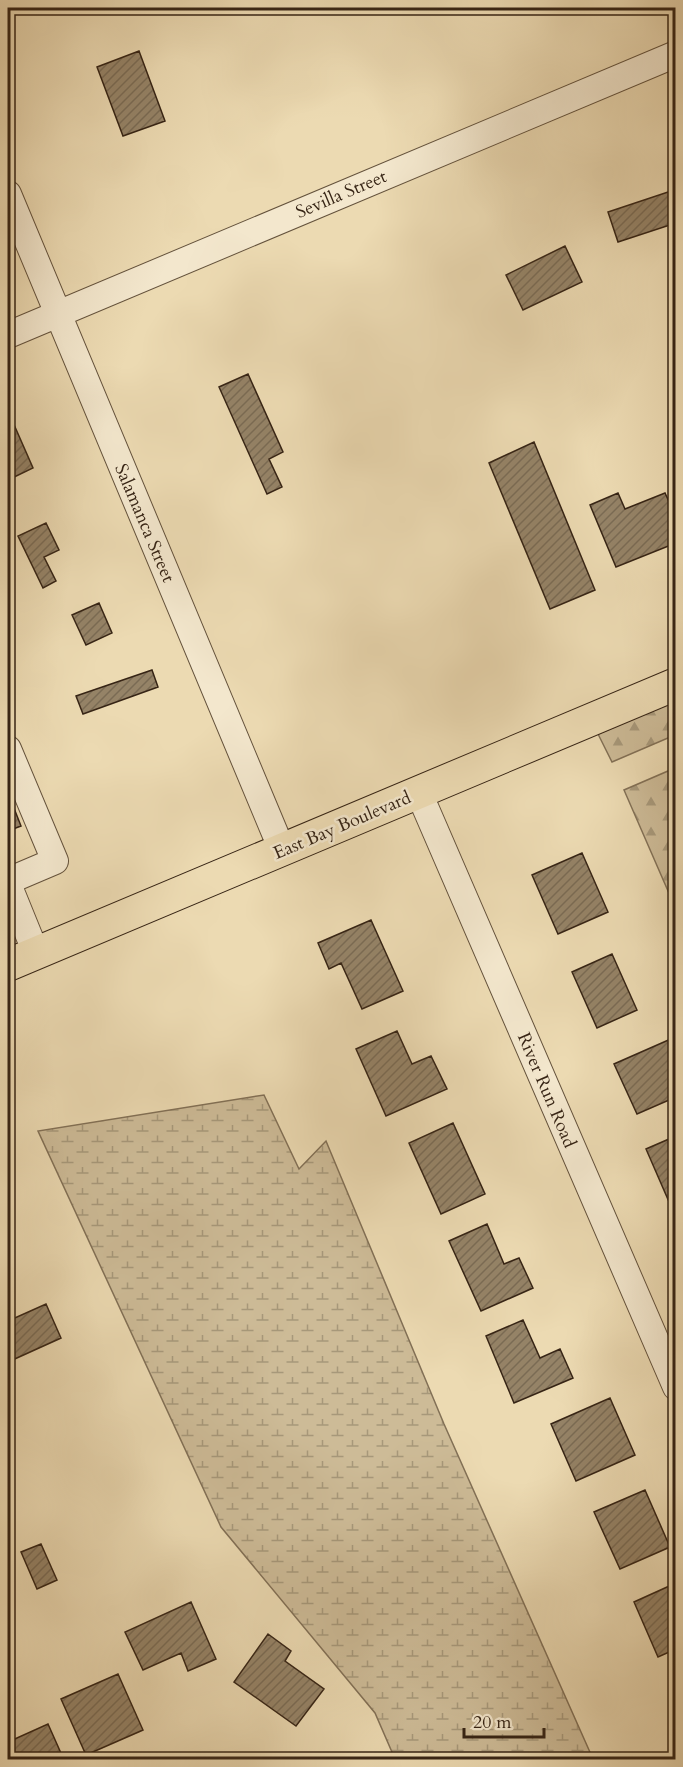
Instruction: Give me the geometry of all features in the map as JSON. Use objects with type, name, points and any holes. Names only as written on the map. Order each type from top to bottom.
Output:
[{"type":"main road","name":"East Bay Boulevard","points":[[8,965],[675,684]]},
{"type":"street","name":"Sevilla Street","points":[[8,335],[675,54]]},
{"type":"street","name":"Salamanca Street","points":[[8,195],[282,850]]},
{"type":"street","points":[[8,749],[55,861],[8,882],[36,953]]},
{"type":"street","name":"River Run Road","points":[[419,793],[675,1387]]},
{"type":"green space","points":[[675,701],[675,735],[612,762],[598,734]]},
{"type":"green space","points":[[675,768],[675,907],[624,790]]},
{"type":"green space","points":[[264,1095],[299,1169],[326,1141],[444,1424],[593,1759],[395,1759],[375,1713],[221,1527],[38,1131]]},
{"type":"building","points":[[139,51],[165,121],[123,136],[97,67]]},
{"type":"building","points":[[674,190],[676,223],[618,242],[608,212]]},
{"type":"building","points":[[565,246],[582,282],[523,310],[506,275]]},
{"type":"building","points":[[248,374],[283,452],[269,459],[282,487],[267,494],[219,387]]},
{"type":"building","points":[[8,411],[33,468],[8,480]]},
{"type":"building","points":[[534,442],[595,590],[550,609],[489,463]]},
{"type":"building","points":[[618,493],[625,509],[665,493],[676,517],[676,543],[616,567],[590,505]]},
{"type":"building","points":[[46,523],[59,550],[44,557],[56,581],[43,588],[18,536]]},
{"type":"building","points":[[99,603],[112,633],[86,645],[72,615]]},
{"type":"building","points":[[152,670],[158,687],[83,714],[76,696]]},
{"type":"building","points":[[8,793],[21,826],[8,831]]},
{"type":"building","points":[[582,853],[608,912],[558,934],[532,875]]},
{"type":"building","points":[[371,920],[403,991],[362,1009],[341,963],[329,969],[318,943]]},
{"type":"building","points":[[612,954],[637,1010],[597,1028],[572,972]]},
{"type":"building","points":[[397,1031],[412,1064],[431,1056],[447,1089],[386,1116],[356,1049]]},
{"type":"building","points":[[673,1038],[676,1043],[676,1097],[637,1114],[614,1064]]},
{"type":"building","points":[[453,1123],[485,1194],[441,1214],[409,1143]]},
{"type":"building","points":[[676,1136],[676,1202],[670,1204],[646,1149]]},
{"type":"building","points":[[487,1224],[504,1264],[519,1258],[533,1288],[481,1311],[449,1241]]},
{"type":"building","points":[[46,1304],[61,1338],[8,1362],[8,1321]]},
{"type":"building","points":[[523,1320],[540,1358],[560,1349],[573,1378],[514,1403],[486,1336]]},
{"type":"building","points":[[610,1398],[635,1455],[576,1481],[551,1424]]},
{"type":"building","points":[[645,1490],[670,1547],[620,1569],[594,1512]]},
{"type":"building","points":[[41,1544],[57,1580],[37,1589],[21,1552]]},
{"type":"building","points":[[676,1583],[676,1649],[658,1657],[634,1602]]},
{"type":"building","points":[[191,1602],[216,1659],[188,1671],[181,1653],[143,1670],[125,1632]]},
{"type":"building","points":[[268,1634],[291,1651],[285,1661],[324,1689],[296,1726],[234,1682]]},
{"type":"building","points":[[118,1674],[143,1730],[86,1755],[61,1699]]},
{"type":"building","points":[[48,1724],[64,1760],[8,1760],[8,1742]]}]
